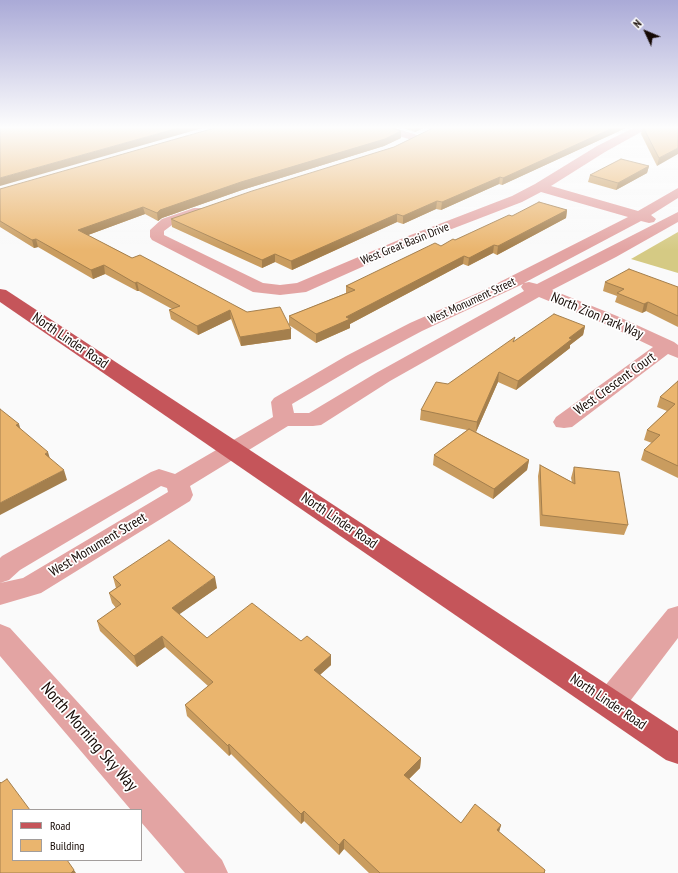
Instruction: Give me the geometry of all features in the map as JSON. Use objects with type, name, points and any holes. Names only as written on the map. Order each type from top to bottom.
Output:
[{"type":"main road","name":"North Linder Road","points":[[0,294],[678,749]]},
{"type":"street","name":"West Great Basin Drive","points":[[210,206],[167,222],[157,230],[157,237],[160,240],[252,285],[267,289],[290,290],[308,286],[375,255],[488,212],[540,187],[571,168]]},
{"type":"street","points":[[540,187],[641,216],[672,219]]},
{"type":"street","name":"West Monument Street","points":[[284,420],[281,402],[353,360],[409,331],[516,280],[641,216],[678,192]]},
{"type":"street","name":"West Monument Street","points":[[177,483],[232,449],[284,420],[313,420],[383,377],[537,291],[610,254],[672,219]]},
{"type":"street","name":"North Zion Park Way","points":[[516,280],[537,291],[611,320],[672,349]]},
{"type":"street","name":"West Crescent Court","points":[[564,422],[672,349]]},
{"type":"street","name":"West Monument Street","points":[[0,573],[10,563],[159,477],[177,483],[182,495],[31,586],[0,594]]},
{"type":"street","points":[[610,703],[678,617]]},
{"type":"street","name":"North Morning Sky Way","points":[[0,636],[209,873]]},
{"type":"shaded area","points":[[678,232],[678,273],[631,259]]},
{"type":"building","points":[[0,168],[37,168],[0,178]]},
{"type":"building","points":[[75,168],[289,168],[241,182],[160,210],[157,213],[143,207],[78,230],[132,258],[140,255],[247,312],[280,307],[291,329],[240,337],[230,310],[197,326],[169,310],[180,306],[137,282],[135,283],[104,265],[91,270],[36,239],[32,240],[0,221],[0,189]]},
{"type":"building","points":[[327,168],[526,168],[442,202],[437,201],[403,216],[397,214],[291,261],[275,254],[262,260],[171,219],[252,191]]},
{"type":"building","points":[[604,168],[646,168],[618,183],[590,175]]},
{"type":"building","points":[[539,202],[567,210],[498,246],[494,245],[469,258],[464,256],[346,317],[350,319],[316,334],[289,316],[355,290],[346,286],[435,243],[441,246],[453,239],[455,240],[509,215],[512,216]]},
{"type":"building","points":[[629,269],[678,287],[678,316],[648,302],[644,304],[617,293],[624,289],[605,282]]},
{"type":"building","points":[[554,314],[585,326],[569,338],[572,339],[518,381],[499,372],[477,422],[421,410],[436,382],[448,384],[515,337],[513,342]]},
{"type":"building","points":[[678,381],[678,466],[644,450],[660,435],[647,430],[675,404],[660,397]]},
{"type":"building","points":[[0,409],[19,424],[16,425],[48,452],[45,454],[64,470],[0,503]]},
{"type":"building","points":[[469,429],[529,460],[494,489],[434,455]]},
{"type":"building","points":[[540,465],[575,484],[574,467],[619,472],[628,525],[542,515]]},
{"type":"building","points":[[169,540],[215,577],[172,608],[207,638],[252,603],[301,641],[307,636],[331,655],[314,670],[421,758],[404,775],[461,823],[475,804],[501,825],[497,830],[545,870],[544,873],[380,873],[344,839],[339,845],[304,811],[301,814],[229,744],[228,746],[185,705],[213,682],[162,636],[134,656],[97,621],[121,604],[109,593],[121,585],[113,577]]},
{"type":"building","points":[[7,779],[29,809],[12,809],[12,861],[68,861],[74,870],[71,873],[0,873],[0,782],[1,783]]}]
